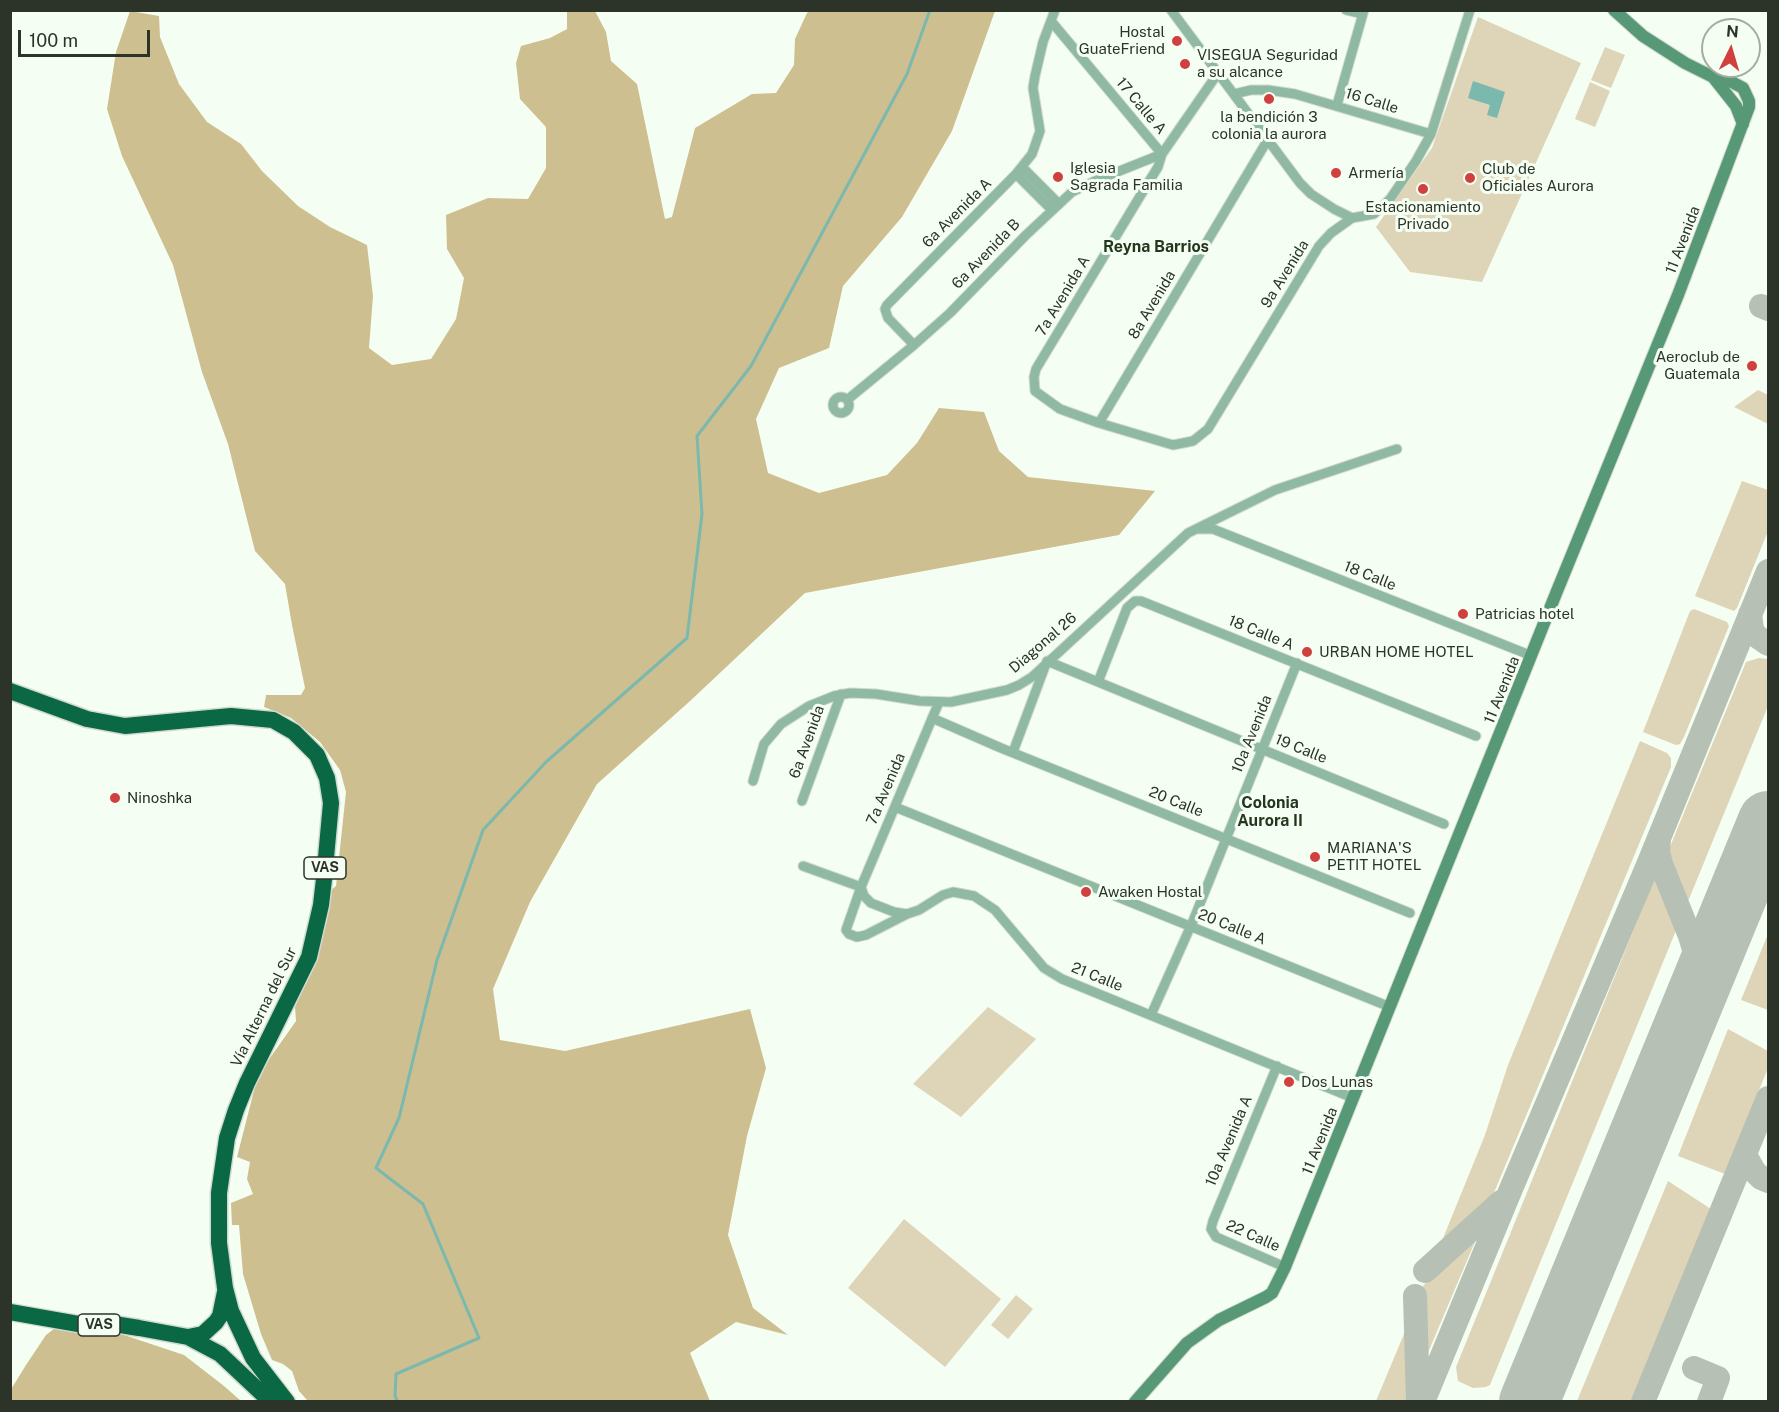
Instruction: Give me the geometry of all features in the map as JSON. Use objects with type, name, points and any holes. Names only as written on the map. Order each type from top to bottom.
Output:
[{"type":"highway","name":"Vía Alterna del Sur","points":[[10,691],[87,719],[125,726],[231,716],[273,720],[294,732],[317,755],[327,778],[331,803],[324,879],[321,905],[309,957],[247,1083],[227,1138],[218,1212],[219,1244],[225,1288],[238,1327],[253,1358],[286,1401]]},
{"type":"highway","points":[[188,1337],[204,1334],[216,1322],[225,1288]]},
{"type":"highway","points":[[10,1303],[114,1324]]},
{"type":"highway","name":"VAS","points":[[10,1312],[84,1325],[114,1324],[188,1337],[220,1354],[272,1401]]},
{"type":"main road","name":"11 Avenida","points":[[1285,1266],[1678,294],[1749,107],[1747,94],[1736,83],[1713,77],[1648,40],[1614,10]]},
{"type":"main road","points":[[1135,1401],[1187,1343],[1219,1320],[1272,1293],[1285,1266]]},
{"type":"street","points":[[1051,21],[1055,10]]},
{"type":"street","points":[[1171,10],[1300,183],[1348,221]]},
{"type":"street","points":[[1337,105],[1363,13],[1346,10]]},
{"type":"street","name":"9a Avenida","points":[[1099,423],[1173,445],[1193,441],[1208,429],[1319,246],[1348,221],[1374,214],[1390,199],[1416,161],[1431,134],[1470,10]]},
{"type":"street","name":"6a Avenida A","points":[[914,345],[888,318],[885,309],[889,301],[1019,170],[1032,154],[1040,131],[1033,88],[1043,42],[1051,21]]},
{"type":"street","name":"17 Calle A","points":[[1051,21],[1162,154]]},
{"type":"street","name":"7a Avenida A","points":[[1099,423],[1060,409],[1041,397],[1035,391],[1033,384],[1036,369],[1158,167],[1162,154],[1218,73]]},
{"type":"street","name":"16 Calle","points":[[1234,94],[1251,90],[1269,90],[1295,94],[1431,134]]},
{"type":"street","name":"8a Avenida","points":[[1099,423],[1268,141]]},
{"type":"street","name":"6a Avenida B","points":[[847,400],[950,313],[1072,192],[1162,154]]},
{"type":"street","points":[[1019,170],[1055,207]]},
{"type":"street","name":"Diagonal 26","points":[[753,781],[764,744],[781,724],[810,706],[841,694],[876,693],[939,702],[961,700],[1007,690],[1032,677],[1188,533],[1275,490],[1397,449]]},
{"type":"street","name":"18 Calle","points":[[1196,529],[1213,530],[1532,656]]},
{"type":"street","name":"18 Calle A","points":[[1098,682],[1127,608],[1135,601],[1148,603],[1476,736]]},
{"type":"street","points":[[1012,752],[1047,661]]},
{"type":"street","name":"19 Calle","points":[[1047,661],[1444,824]]},
{"type":"street","name":"10a Avenida","points":[[1151,1015],[1190,926],[1297,663]]},
{"type":"street","name":"6a Avenida","points":[[801,801],[841,694]]},
{"type":"street","name":"7a Avenida","points":[[907,914],[866,935],[857,937],[846,930],[861,887],[939,702]]},
{"type":"street","name":"20 Calle","points":[[932,718],[1410,913]]},
{"type":"street","name":"20 Calle A","points":[[895,807],[1390,1007]]},
{"type":"street","points":[[803,866],[861,887],[864,896],[872,903],[894,912],[907,914]]},
{"type":"street","name":"21 Calle","points":[[907,914],[953,892],[974,896],[995,910],[1037,960],[1053,974],[1353,1098]]},
{"type":"street","name":"10a Avenida A","points":[[1211,1229],[1277,1066]]},
{"type":"street","name":"22 Calle","points":[[1211,1229],[1216,1237],[1285,1266]]},
{"type":"shaded area","points":[[811,10],[995,11],[952,131],[902,217],[843,286],[829,348],[779,368],[756,419],[768,473],[819,493],[887,475],[917,443],[939,408],[984,412],[999,451],[1028,477],[1155,491],[1119,535],[805,593],[689,702],[597,784],[530,902],[493,989],[500,1040],[565,1051],[750,1009],[766,1068],[747,1136],[728,1235],[753,1308],[788,1335],[736,1322],[690,1353],[710,1401],[306,1401],[299,1391],[292,1371],[272,1360],[261,1334],[243,1274],[239,1225],[232,1225],[231,1203],[253,1194],[247,1179],[250,1162],[237,1157],[258,1075],[296,1021],[295,1007],[319,952],[331,890],[336,886],[346,792],[340,770],[320,742],[291,718],[264,707],[266,695],[301,695],[305,688],[285,584],[255,551],[228,444],[202,372],[173,265],[122,156],[107,109],[116,52],[130,11],[159,16],[160,37],[179,84],[207,122],[241,144],[262,171],[298,206],[330,227],[367,245],[373,296],[369,348],[392,365],[431,359],[456,319],[464,278],[447,249],[446,215],[488,198],[528,199],[546,168],[546,127],[520,99],[516,63],[521,46],[550,38],[567,29],[567,11],[595,11],[606,32],[611,61],[637,84],[665,219],[672,217],[695,128],[752,94],[776,93],[794,65],[795,39],[807,13]]},
{"type":"shaded area","name":"Club de Oficiales Aurora","points":[[1478,17],[1581,63],[1482,282],[1410,272],[1376,227],[1432,148]]},
{"type":"shaded area","points":[[1605,47],[1625,55],[1611,88],[1591,80]]},
{"type":"shaded area","points":[[1590,82],[1610,91],[1595,127],[1575,119]]},
{"type":"shaded area","points":[[1758,390],[1768,395],[1768,424],[1734,407]]},
{"type":"shaded area","points":[[1742,481],[1768,490],[1768,531],[1734,611],[1695,596]]},
{"type":"shaded area","points":[[1694,609],[1727,622],[1729,626],[1684,737],[1680,744],[1676,745],[1643,732],[1690,611]]},
{"type":"shaded area","points":[[1759,658],[1768,659],[1768,706],[1689,899],[1685,901],[1667,854],[1746,662]]},
{"type":"shaded area","points":[[1640,741],[1667,753],[1671,758],[1671,767],[1491,1200],[1437,1253],[1485,1135],[1508,1065]]},
{"type":"shaded area","points":[[1656,875],[1677,928],[1490,1385],[1473,1388],[1458,1381],[1456,1367]]},
{"type":"shaded area","points":[[1768,934],[1768,1010],[1741,1000]]},
{"type":"shaded area","points":[[988,1007],[1036,1039],[961,1117],[913,1084]]},
{"type":"shaded area","points":[[1728,1029],[1768,1051],[1768,1068],[1725,1174],[1678,1156]]},
{"type":"shaded area","points":[[1668,1181],[1711,1209],[1633,1401],[1577,1401]]},
{"type":"shaded area","points":[[904,1219],[1001,1299],[945,1367],[848,1288]]},
{"type":"shaded area","points":[[1473,1233],[1477,1237],[1424,1362],[1422,1359],[1423,1286]]},
{"type":"shaded area","points":[[1016,1295],[1033,1309],[1008,1339],[991,1325]]},
{"type":"shaded area","points":[[1409,1322],[1410,1390],[1408,1401],[1376,1401]]},
{"type":"shaded area","points":[[59,1325],[118,1333],[184,1355],[241,1401],[11,1402],[10,1391],[26,1365],[46,1335]]},
{"type":"water","points":[[1473,81],[1505,92],[1497,118],[1487,115],[1490,105],[1468,98]]},
{"type":"waterway","points":[[398,1402],[395,1396],[396,1374],[479,1338],[423,1204],[376,1168],[399,1118],[437,960],[483,830],[546,762],[687,638],[702,514],[697,436],[751,366],[907,74],[930,10]]},
{"type":"taxiway","points":[[1761,306],[1768,309]]},
{"type":"taxiway","points":[[1423,1402],[1648,865],[1768,571]]},
{"type":"taxiway","points":[[1750,614],[1755,635],[1768,644]]},
{"type":"taxiway","points":[[1659,839],[1658,852],[1661,864],[1690,936],[1703,979]]},
{"type":"taxiway","points":[[1740,890],[1768,854]]},
{"type":"taxiway","points":[[1690,936],[1700,944],[1709,945],[1719,942]]},
{"type":"taxiway","points":[[1643,1402],[1768,1098]]},
{"type":"taxiway","points":[[1745,1155],[1754,1171],[1768,1181]]},
{"type":"taxiway","points":[[1425,1271],[1501,1202]]},
{"type":"taxiway","points":[[1415,1296],[1418,1402]]},
{"type":"taxiway","points":[[1694,1368],[1718,1378],[1709,1402]]},
{"type":"runway","points":[[1529,1402],[1768,821]]},
{"type":"place","name":"Hostal GuateFriend","points":[[1177,41]]},
{"type":"place","name":"VISEGUA Seguridad a su alcance","points":[[1185,64]]},
{"type":"place","name":"la bendición 3 colonia la aurora","points":[[1269,99]]},
{"type":"place","name":"Armería","points":[[1336,173]]},
{"type":"place","name":"Iglesia Sagrada Familia","points":[[1058,177]]},
{"type":"place","name":"Club de Oficiales Aurora","points":[[1470,178]]},
{"type":"place","name":"Estacionamiento Privado","points":[[1423,189]]},
{"type":"place","name":"Aeroclub de Guatemala","points":[[1752,366]]},
{"type":"place","name":"Patricias hotel","points":[[1463,614]]},
{"type":"place","name":"URBAN HOME HOTEL","points":[[1307,652]]},
{"type":"place","name":"Ninoshka","points":[[115,798]]},
{"type":"place","name":"MARIANA'S PETIT HOTEL","points":[[1315,857]]},
{"type":"place","name":"Awaken Hostal","points":[[1086,892]]},
{"type":"place","name":"Dos Lunas","points":[[1289,1082]]},
{"type":"district","name":"Reyna Barrios","points":[[1156,247]]},
{"type":"district","name":"Colonia Aurora II","points":[[1270,812]]}]
